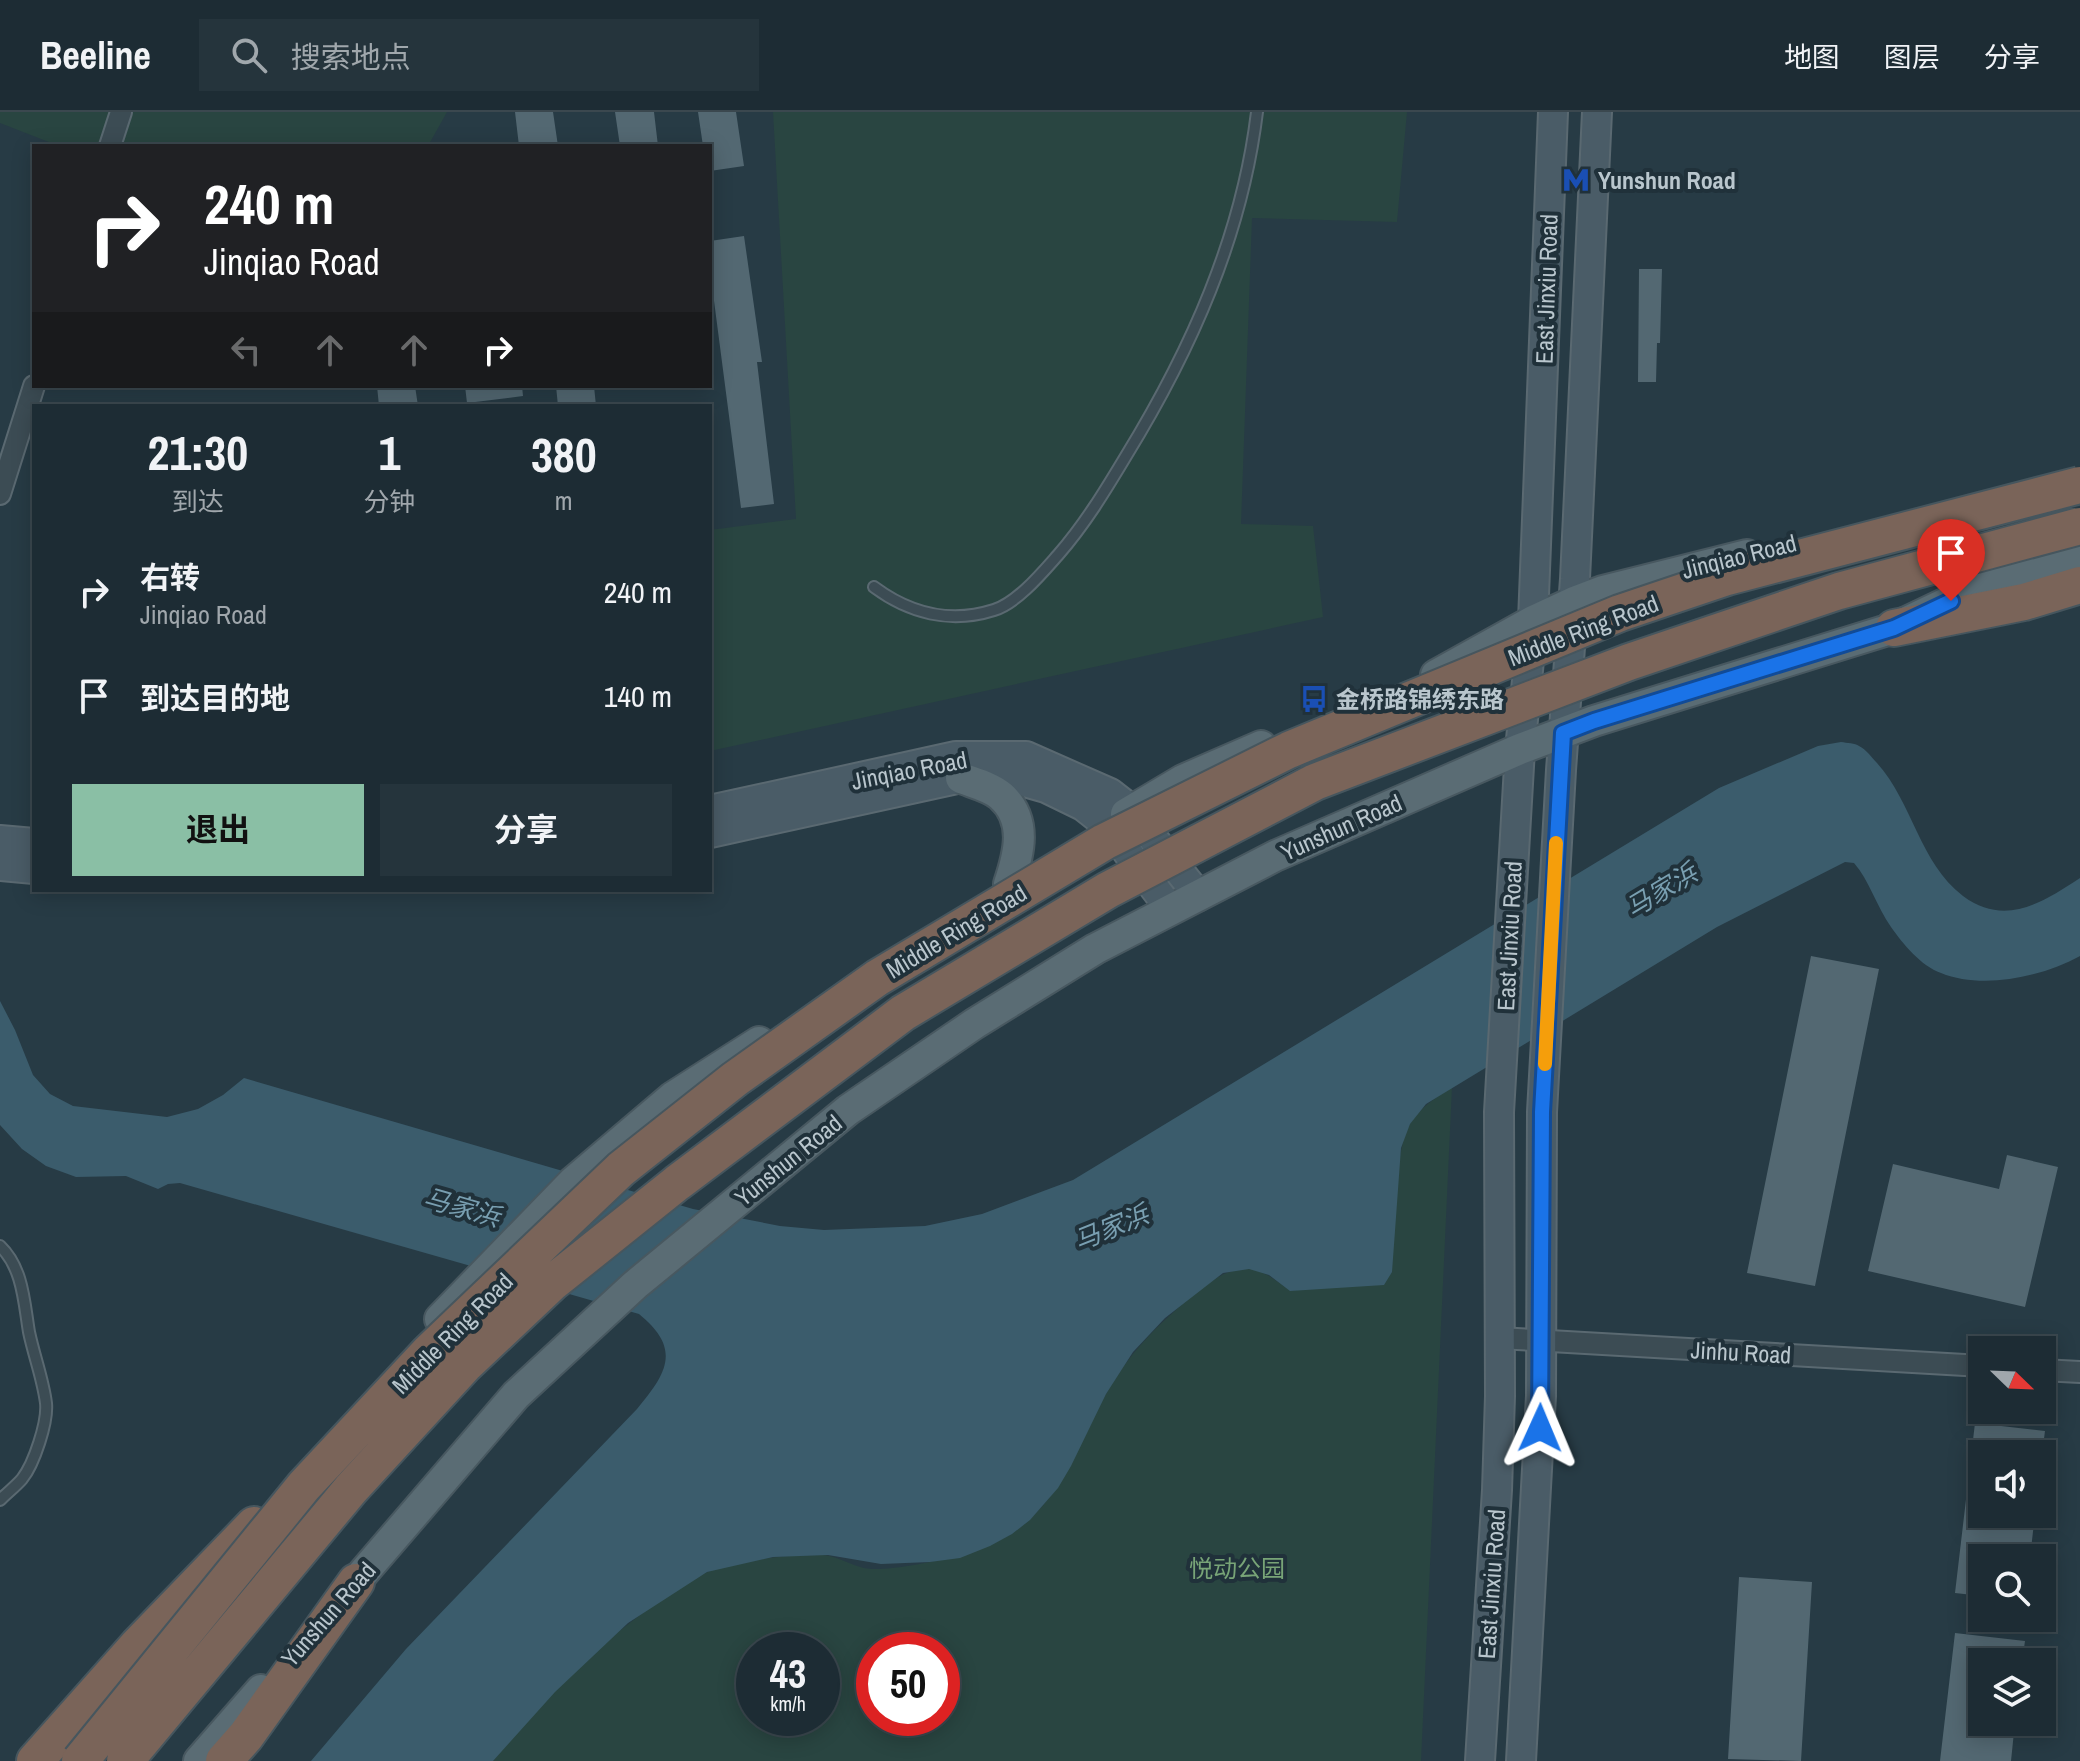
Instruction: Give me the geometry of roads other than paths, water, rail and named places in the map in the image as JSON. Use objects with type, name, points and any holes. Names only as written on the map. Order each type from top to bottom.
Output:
[{"type":"highway","name":"Middle Ring Road","points":[[80,1761],[304,1486],[429,1352],[621,1169],[735,1079],[877,978],[1104,842],[1289,750],[1606,619],[1727,577],[2080,485]]},
{"type":"highway","name":"Middle Ring Road","points":[[125,1761],[351,1489],[475,1355],[563,1273],[903,1013],[1108,890],[1315,782],[1629,662],[1824,596],[2080,526]]},
{"type":"highway","points":[[1894,628],[2024,602],[2080,585]]},
{"type":"highway","points":[[35,1761],[138,1645],[256,1523]]},
{"type":"highway","points":[[235,1749],[356,1582]]},
{"type":"main road","name":"East Jinxiu Road","points":[[1480,1761],[1497,1490],[1499,1112],[1520,749],[1533,621],[1553,112]]},
{"type":"main road","name":"East Jinxiu Road","points":[[1521,1761],[1538,1491],[1542,1112],[1556,840],[1574,602],[1597,112]]},
{"type":"main road","name":"Jinqiao Road","points":[[1120,818],[1183,780],[1324,718],[1440,673],[1533,621],[1603,591],[2080,470]]},
{"type":"main road","points":[[1520,749],[1594,721],[1894,628],[2009,573],[2080,558]]},
{"type":"main road","name":"Yunshun Road","points":[[199,1761],[516,1395],[635,1285],[848,1110],[987,1016],[1095,949],[1275,856],[1520,749]]},
{"type":"main road","name":"Jinqiao Road","points":[[712,810],[956,756],[1026,756],[1110,793],[1120,818],[1171,910]]},
{"type":"main road","name":"Jinqiao Road","points":[[712,833],[961,778],[1007,777],[1046,788],[1083,806],[1120,818],[1199,896]]},
{"type":"main road","points":[[961,778],[1002,796],[1013,814],[1021,838],[1009,884]]},
{"type":"main road","points":[[56,1761],[256,1523],[290,1490],[412,1347],[573,1182],[673,1097],[945,922],[1120,818]]},
{"type":"main road","points":[[0,840],[32,843]]},
{"type":"main road","points":[[0,866],[32,869]]},
{"type":"street","points":[[111,144],[121,112]]},
{"type":"street","points":[[0,494],[33,388]]},
{"type":"street","name":"Jinhu Road","points":[[1499,1338],[1968,1365]]},
{"type":"street","points":[[2056,1371],[2080,1372]]},
{"type":"lane","points":[[874,587],[893,602],[922,612],[952,617],[996,610],[1034,583],[1084,525],[1163,397],[1197,327],[1233,227],[1252,155],[1257,112]]},
{"type":"lane","points":[[0,1246],[7,1253],[22,1284],[30,1336],[47,1408],[41,1439],[24,1477],[0,1500]]},
{"type":"water","name":"马家浜","points":[[1841,742],[1862,747],[1877,763],[1899,796],[1936,866],[1963,896],[1994,910],[2008,911],[2037,903],[2080,878],[2080,956],[2048,970],[2012,979],[1975,980],[1941,973],[1926,965],[1907,947],[1886,919],[1854,863],[1845,862],[1717,927],[1426,1104],[1410,1124],[1401,1148],[1392,1272],[1384,1285],[1290,1291],[1269,1275],[1249,1269],[1223,1273],[1165,1318],[1133,1352],[1106,1394],[1058,1488],[1030,1520],[1012,1534],[960,1558],[930,1562],[881,1564],[828,1555],[773,1557],[707,1572],[628,1623],[555,1692],[493,1761],[311,1761],[406,1649],[637,1409],[656,1384],[665,1361],[661,1339],[652,1327],[639,1314],[180,1183],[158,1189],[126,1176],[76,1177],[46,1166],[22,1149],[0,1125],[0,1001],[33,1075],[50,1094],[73,1106],[167,1117],[198,1109],[244,1078],[693,1209],[780,1226],[824,1230],[925,1226],[982,1214],[1073,1180],[1719,788],[1818,746]]},
{"type":"place","name":"Yunshun Road","points":[[1576,180]]},
{"type":"place","name":"金桥路锦绣东路","points":[[1314,699]]},
{"type":"park label","name":"悦动公园","points":[[1237,1568]]}]
